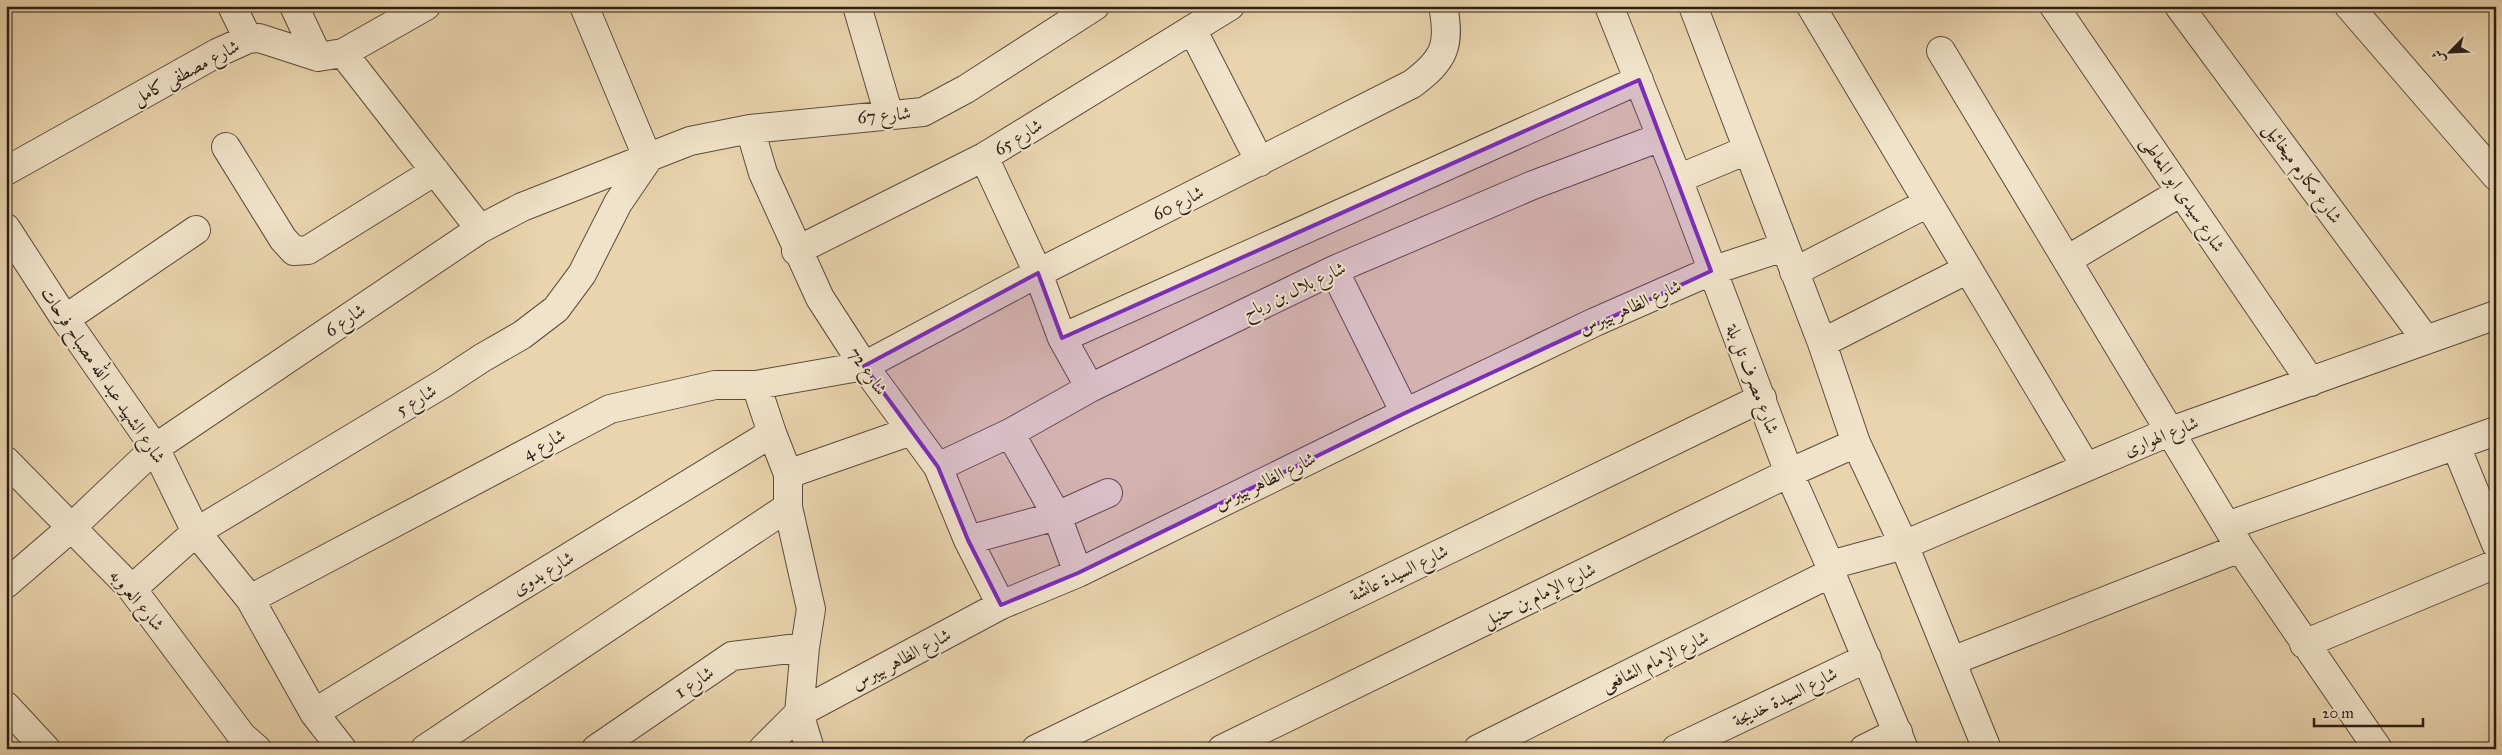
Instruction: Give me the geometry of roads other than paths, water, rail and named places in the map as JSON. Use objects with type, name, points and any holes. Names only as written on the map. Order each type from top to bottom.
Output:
[{"type":"street","points":[[232,6],[248,39]]},
{"type":"street","points":[[294,6],[330,55],[434,171],[480,229]]},
{"type":"street","points":[[330,55],[426,6]]},
{"type":"street","points":[[584,6],[648,159]]},
{"type":"street","points":[[857,6],[889,115]]},
{"type":"street","name":"شارع 67","points":[[648,159],[690,141],[750,128],[923,112],[966,89],[1095,6]]},
{"type":"street","name":"شارع 65","points":[[796,251],[984,157],[1230,6]]},
{"type":"street","name":"شارع 60","points":[[864,366],[1038,273],[1412,84],[1432,69],[1443,51],[1448,31],[1443,6]]},
{"type":"street","name":"شارع مصرف تل بلة","points":[[1609,6],[1678,178],[1711,270],[1762,398],[1789,473],[1901,741]]},
{"type":"street","points":[[1692,6],[1822,343],[1856,443],[1904,545],[1988,749]]},
{"type":"street","points":[[1811,6],[2086,467]]},
{"type":"street","name":"شارع سيدى ابو المعاطى","points":[[2054,6],[2312,382]]},
{"type":"street","name":"شارع مكارم ميخائيل","points":[[2179,6],[2426,340]]},
{"type":"street","points":[[2349,6],[2496,176]]},
{"type":"street","points":[[1192,29],[1260,162]]},
{"type":"street","name":"شارع مصطفى كامل","points":[[6,171],[218,53],[248,39],[259,38],[330,55]]},
{"type":"street","points":[[1941,51],[2172,431],[2234,537],[2304,644],[2378,749]]},
{"type":"street","points":[[1062,338],[1638,80]]},
{"type":"street","name":"شارع 72","points":[[750,128],[763,173],[796,251],[820,298],[864,366],[938,467],[968,540],[1001,605]]},
{"type":"street","name":"شارع بلال بن رباح","points":[[938,467],[1010,433],[1090,388],[1334,270],[1533,185],[1661,137]]},
{"type":"street","points":[[226,147],[283,239],[294,251],[308,250],[434,171]]},
{"type":"street","points":[[1678,178],[1747,150]]},
{"type":"street","points":[[984,157],[1038,273],[1062,338],[1090,388]]},
{"type":"street","name":"شارع 6","points":[[6,584],[72,528],[155,448],[480,229],[522,207],[648,159]]},
{"type":"street","name":"شارع 5","points":[[132,589],[196,532],[444,383],[482,358],[522,336],[556,309],[582,274],[618,203],[648,159]]},
{"type":"street","points":[[2067,260],[2181,192]]},
{"type":"street","points":[[1794,272],[1928,203]]},
{"type":"street","name":"شارع الشهيد عبد الله مصباح فرحات","points":[[6,228],[65,319],[155,448],[196,532],[250,599],[314,713],[342,749]]},
{"type":"street","points":[[65,319],[196,230]]},
{"type":"street","name":"شارع الظاهر بيبرس","points":[[764,749],[799,713],[1001,605],[1078,573],[1586,326],[1711,270],[1784,247]]},
{"type":"street","points":[[1822,343],[1968,269]]},
{"type":"street","points":[[1334,270],[1404,413]]},
{"type":"street","name":"شارع الهوارى","points":[[1830,569],[1904,545],[2172,431],[2496,315]]},
{"type":"street","name":"شارع 4","points":[[250,599],[610,409],[715,385],[756,385],[864,366]]},
{"type":"street","points":[[756,385],[772,434],[788,474],[788,506],[811,609],[805,647],[799,713],[810,749]]},
{"type":"street","name":"شارع السيدة عائشة","points":[[1036,749],[1762,398]]},
{"type":"street","points":[[788,474],[911,431]]},
{"type":"street","points":[[1952,661],[2234,537],[2496,431]]},
{"type":"street","points":[[1010,433],[1057,516],[1078,573]]},
{"type":"street","name":"شارع بدوى","points":[[314,713],[772,434]]},
{"type":"street","name":"شارع الإمام بن حنبل","points":[[1222,749],[1789,473],[1856,443]]},
{"type":"street","points":[[2456,446],[2496,544]]},
{"type":"street","name":"شارع العروبه","points":[[6,461],[132,589],[243,744]]},
{"type":"street","points":[[968,540],[1057,516],[1108,493]]},
{"type":"street","points":[[425,749],[788,506]]},
{"type":"street","points":[[2304,644],[2496,564]]},
{"type":"street","name":"شارع الإمام الشافعى","points":[[1478,749],[1830,569]]},
{"type":"street","name":"شارع 1","points":[[596,749],[732,656],[805,647]]},
{"type":"street","name":"شارع السيدة خديجة","points":[[1676,749],[1867,658]]},
{"type":"street","points":[[6,706],[46,749]]},
{"type":"street","points":[[1864,749],[1901,741]]}]
